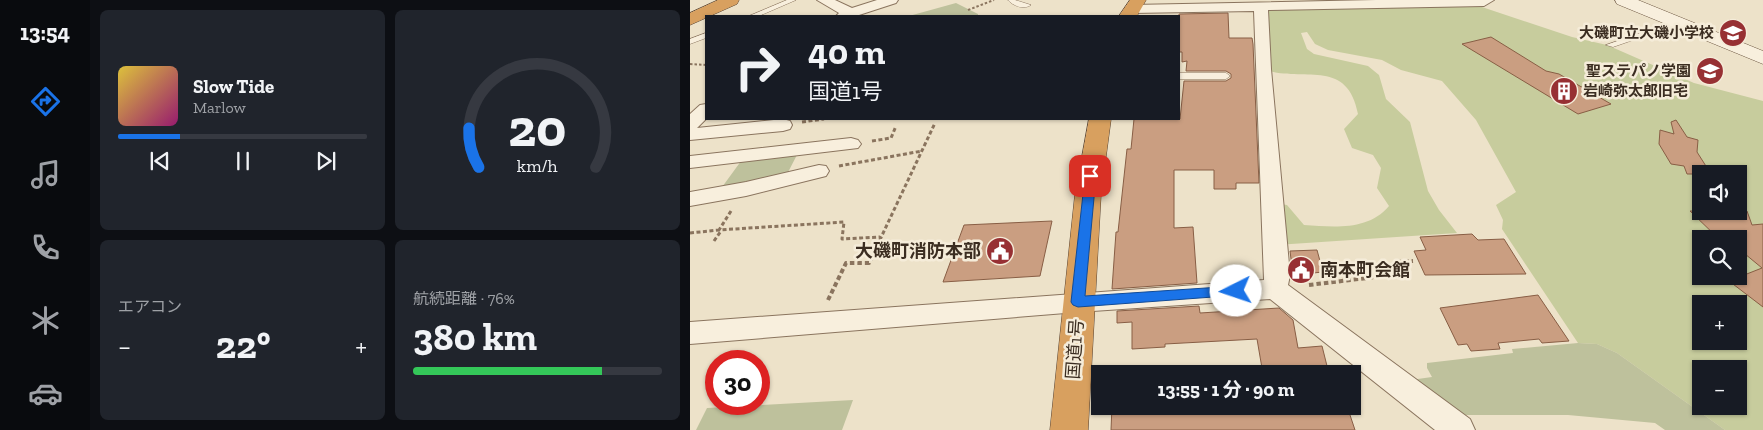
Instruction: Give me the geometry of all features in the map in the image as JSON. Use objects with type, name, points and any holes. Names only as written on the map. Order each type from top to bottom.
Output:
[{"type":"highway","points":[[690,10],[712,0]]},
{"type":"highway","points":[[690,20],[731,0]]},
{"type":"highway","name":"国道1号","points":[[1070,430],[1078,302],[1088,194],[1100,120]]},
{"type":"street","points":[[824,0],[846,15],[892,0]]},
{"type":"street","points":[[1623,0],[1763,58]]},
{"type":"street","points":[[1133,8],[1261,8],[1483,1]]},
{"type":"street","points":[[1261,8],[1263,69],[1278,275],[1275,289]]},
{"type":"street","points":[[690,124],[705,110]]},
{"type":"street","points":[[690,134],[788,124]]},
{"type":"street","points":[[690,162],[851,144]]},
{"type":"street","points":[[690,199],[746,189],[819,171]]},
{"type":"street","points":[[690,333],[1078,302],[1275,289],[1459,430]]},
{"type":"lane","points":[[756,15],[793,0]]},
{"type":"lane","points":[[1011,0],[1016,4],[1028,5]]},
{"type":"lane","points":[[1610,44],[1678,23]]},
{"type":"lane","points":[[690,42],[705,35]]},
{"type":"lane","points":[[1180,76],[1226,76]]},
{"type":"path","points":[[968,10],[994,0]]},
{"type":"path","points":[[690,64],[705,65]]},
{"type":"path","points":[[788,124],[815,120]]},
{"type":"path","points":[[817,323],[846,263],[869,263],[935,123]]},
{"type":"path","points":[[851,144],[891,138],[896,126]]},
{"type":"path","points":[[819,171],[922,150]]},
{"type":"path","points":[[714,242],[746,189]]},
{"type":"path","points":[[690,233],[844,222],[842,239],[880,237]]},
{"type":"path","points":[[1275,289],[1400,274],[1396,262],[1413,261]]},
{"type":"green space","points":[[1467,2],[1572,37],[1607,45],[1694,83],[1763,101],[1763,430],[1725,430],[1704,415],[1747,415],[1747,360],[1692,360],[1692,406],[1617,353],[1597,344],[1578,343],[1502,229],[1503,220],[1496,205],[1516,192],[1476,120],[1442,81],[1401,70],[1382,60],[1328,50],[1315,44],[1307,32],[1301,33],[1307,49],[1314,54],[1368,66],[1379,75],[1386,99],[1410,122],[1428,191],[1439,210],[1457,233],[1276,245],[1273,203],[1287,205],[1304,225],[1327,226],[1361,224],[1381,214],[1389,206],[1377,188],[1381,168],[1373,155],[1352,148],[1344,129],[1358,114],[1352,96],[1344,85],[1333,78],[1321,75],[1278,73],[1263,69],[1261,7]]},
{"type":"green space","points":[[956,3],[978,14],[978,15],[913,15]]},
{"type":"green space","points":[[799,151],[784,180],[717,194],[744,157]]},
{"type":"green space","points":[[1578,343],[1597,344],[1617,353],[1692,406],[1692,415],[1704,415],[1725,430],[1665,430],[1655,423],[1568,415],[1438,415],[1396,382],[1432,377],[1427,368],[1427,363],[1513,353],[1512,349]]},
{"type":"green space","points":[[853,400],[842,430],[696,430],[705,412],[705,415],[770,415],[770,405]]},
{"type":"building","points":[[1228,13],[1229,38],[1252,38],[1259,183],[1236,183],[1236,189],[1214,189],[1214,170],[1174,170],[1174,228],[1193,227],[1197,283],[1112,289],[1116,232],[1118,232],[1127,149],[1131,149],[1134,120],[1180,120],[1184,81],[1226,81],[1231,78],[1231,74],[1226,71],[1186,71],[1187,61],[1182,62],[1182,52],[1180,52],[1179,14]]},
{"type":"building","points":[[1491,37],[1546,71],[1559,74],[1611,104],[1578,114],[1462,44]]},
{"type":"building","points":[[1676,120],[1687,137],[1698,140],[1697,152],[1705,165],[1692,165],[1692,174],[1687,174],[1684,166],[1671,164],[1659,144],[1660,130],[1674,134],[1671,122]]},
{"type":"building","points":[[1747,211],[1752,225],[1763,224],[1763,307],[1734,285],[1747,285],[1747,274],[1762,268],[1747,256],[1747,230],[1710,230],[1699,220],[1747,220]]},
{"type":"building","name":"大磯町消防本部","points":[[1052,221],[1040,276],[943,282],[964,225]]},
{"type":"building","points":[[1472,234],[1478,240],[1504,239],[1526,274],[1425,275],[1414,251],[1426,250],[1420,237]]},
{"type":"building","points":[[1317,250],[1323,272],[1293,275],[1290,251]]},
{"type":"building","points":[[1538,295],[1569,341],[1542,343],[1539,339],[1498,343],[1500,349],[1471,351],[1467,344],[1458,345],[1440,308]]},
{"type":"building","points":[[1199,306],[1200,313],[1279,308],[1293,320],[1298,348],[1322,346],[1327,365],[1261,365],[1257,339],[1165,344],[1165,347],[1132,349],[1132,322],[1117,323],[1117,311]]},
{"type":"building","points":[[1112,415],[1350,415],[1355,430],[1111,430]]},
{"type":"place","name":"大磯町立大磯小学校","points":[[1733,33]]},
{"type":"place","name":"聖ステパノ学園","points":[[1710,71]]},
{"type":"place","name":"岩崎弥太郎旧宅","points":[[1564,91]]},
{"type":"place","name":"大磯町消防本部","points":[[1000,251]]},
{"type":"place","name":"南本町会館","points":[[1301,270]]},
{"type":"route","points":[[1090,176],[1078,302],[1236,291]]}]
